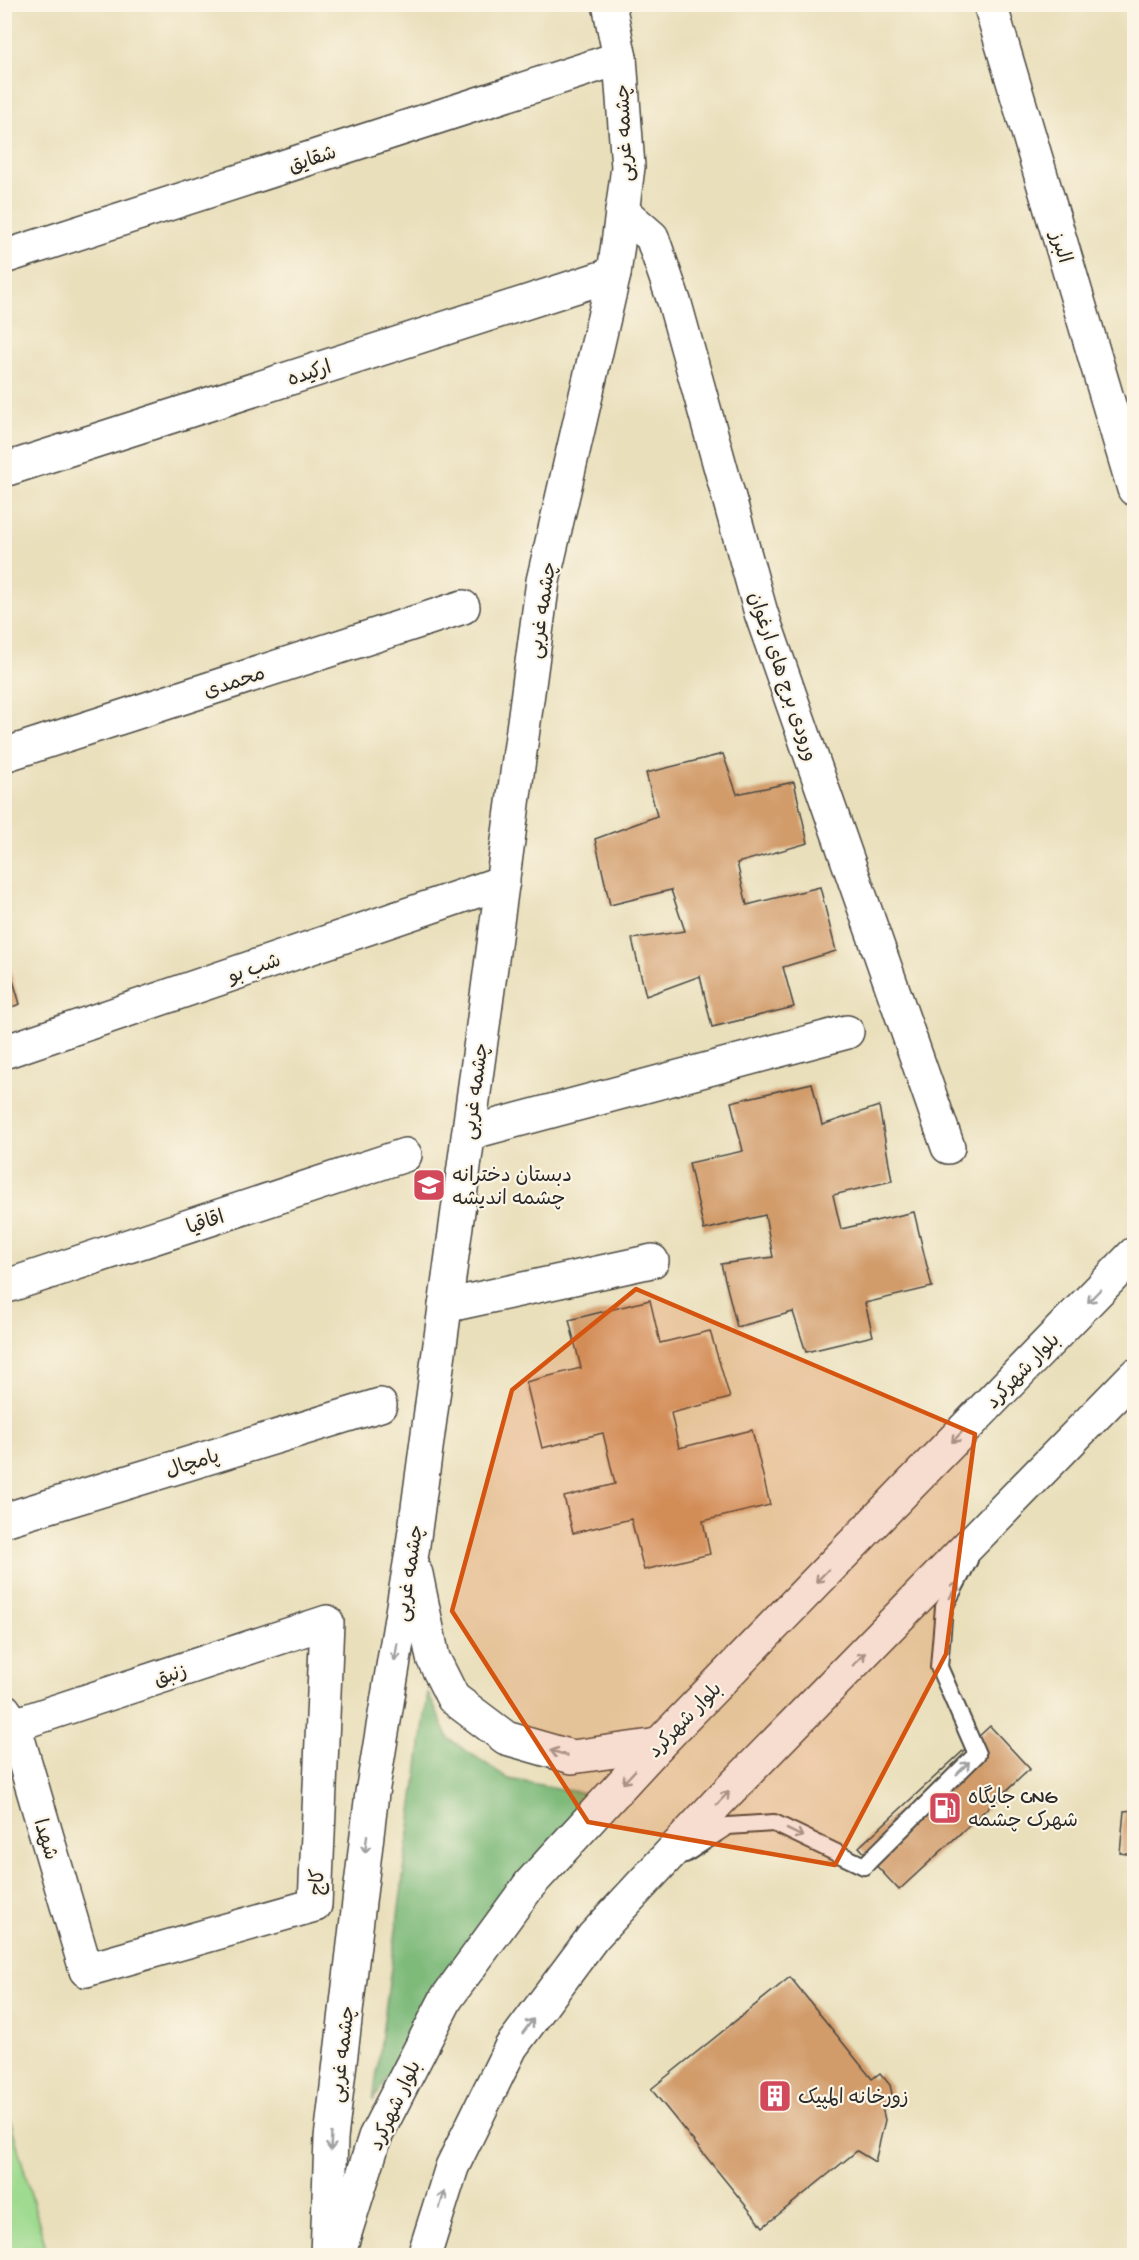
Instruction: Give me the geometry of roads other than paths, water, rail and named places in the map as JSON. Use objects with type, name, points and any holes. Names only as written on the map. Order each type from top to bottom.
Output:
[{"type":"street","name":"چشمه غربی","points":[[327,2256],[331,2138],[372,1793],[412,1552],[543,581],[614,274],[628,167],[620,58],[609,4]]},
{"type":"street","name":"البرز","points":[[990,4],[1134,489]]},
{"type":"street","name":"شقایق","points":[[4,257],[620,58]]},
{"type":"street","name":"ورودی برج های ارغوان","points":[[622,211],[652,237],[675,304],[761,613],[948,1147]]},
{"type":"street","name":"ارکیده","points":[[4,470],[614,274]]},
{"type":"street","name":"محمدی","points":[[4,755],[463,607]]},
{"type":"street","name":"شب بو","points":[[4,1052],[503,882]]},
{"type":"street","points":[[469,1133],[847,1032]]},
{"type":"street","name":"اقاقیا","points":[[4,1287],[405,1155]]},
{"type":"street","name":"بلوار شهرکرد","points":[[338,2256],[375,2137],[446,1999],[530,1884],[658,1745],[1134,1254]]},
{"type":"street","points":[[445,1306],[652,1261]]},
{"type":"street","points":[[424,2256],[452,2167],[511,2048],[593,1937],[718,1802],[986,1528],[1131,1385]]},
{"type":"street","name":"پامچال","points":[[4,1520],[380,1405]]},
{"type":"street","points":[[412,1552],[433,1658],[453,1698],[506,1738],[572,1757],[658,1745]]},
{"type":"street","name":"زنبق","points":[[9,1717],[327,1622]]},
{"type":"street","name":"کاج","points":[[86,1970],[315,1905],[327,1622]]},
{"type":"street","name":"شهدا","points":[[9,1717],[86,1970]]},
{"type":"lane","points":[[649,1877],[728,1826],[774,1823],[864,1866],[977,1754],[939,1667],[944,1607],[986,1528]]},
{"type":"place","name":"دبستان دخترانه چشمه اندیشه","points":[[429,1185]]},
{"type":"place","name":"جایگاه CNG شهرک چشمه","points":[[945,1808]]},
{"type":"place","name":"زورخانه المپیک","points":[[775,2096]]}]
